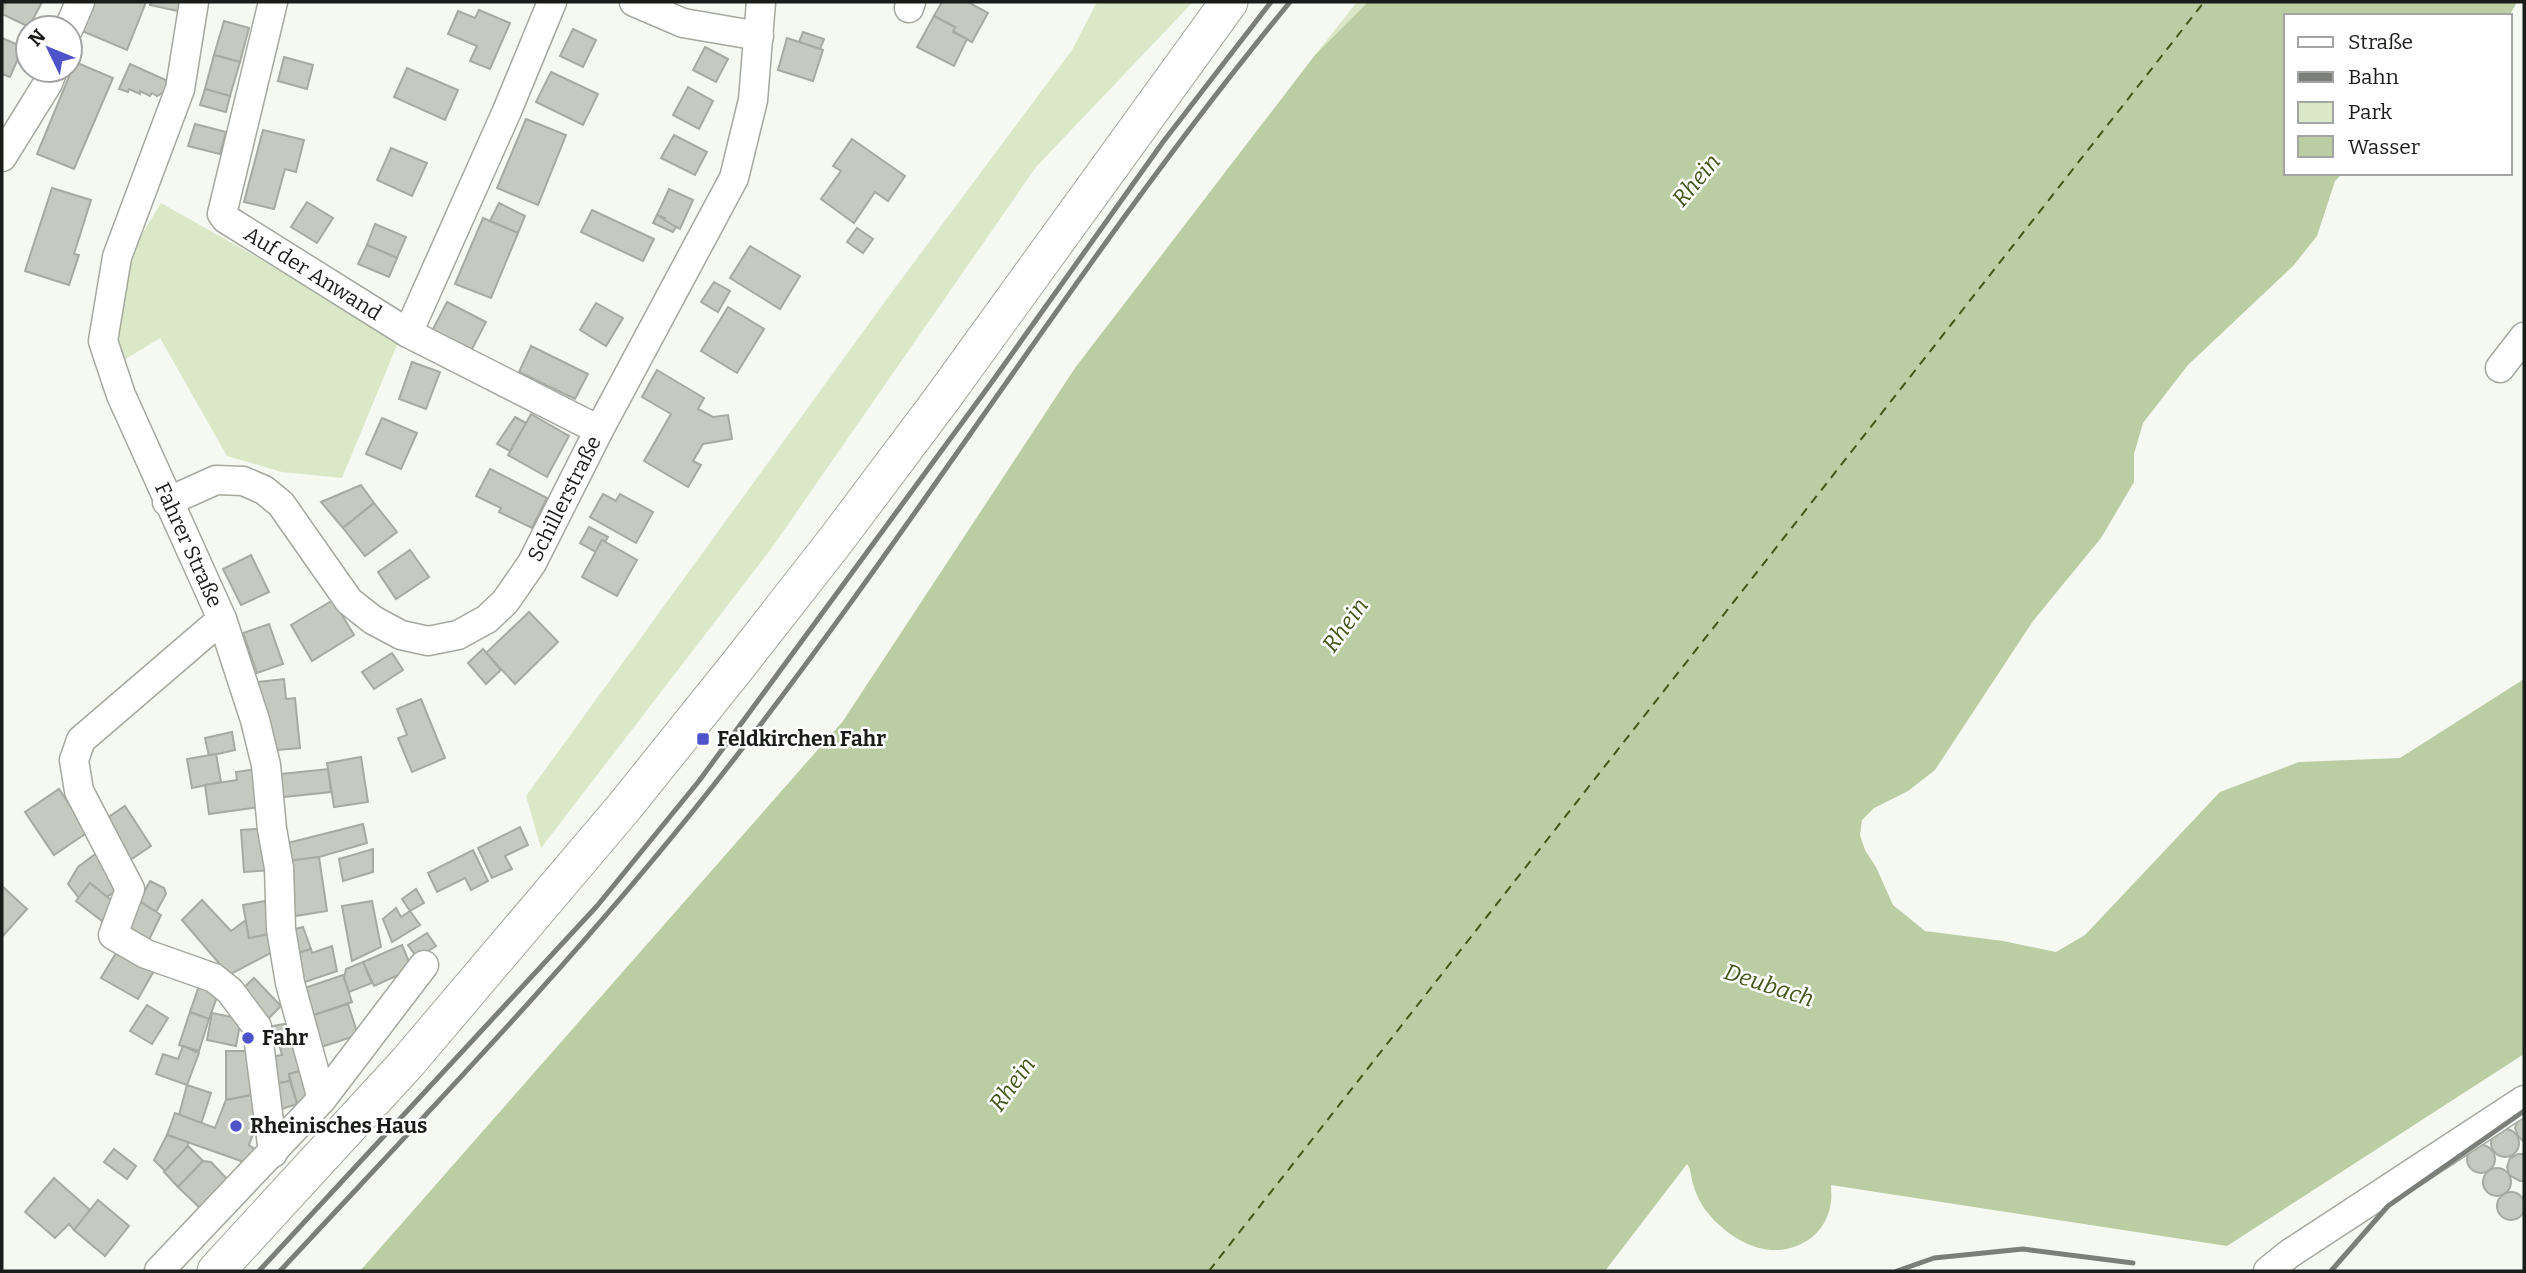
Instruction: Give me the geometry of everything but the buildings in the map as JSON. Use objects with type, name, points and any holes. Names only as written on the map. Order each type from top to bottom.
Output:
[{"type":"main road","points":[[216,1271],[408,1062],[625,806],[836,540],[1230,2]]},
{"type":"street","name":"Fahrer Straße","points":[[194,2],[180,89],[117,257],[103,341],[121,395],[222,619],[255,720],[266,765],[279,868],[281,929],[290,983],[322,1098]]},
{"type":"street","name":"Auf der Anwand","points":[[273,2],[222,214],[408,333],[599,430]]},
{"type":"street","points":[[408,333],[507,111],[552,2]]},
{"type":"street","points":[[634,2],[682,23],[759,36]]},
{"type":"street","name":"Schillerstraße","points":[[167,502],[216,480],[243,481],[264,489],[281,504],[349,601],[373,620],[401,635],[428,641],[458,635],[487,619],[505,602],[532,563],[599,430],[734,178],[753,100],[761,2]]},
{"type":"street","points":[[3,153],[47,84]]},
{"type":"street","points":[[2500,368],[2524,337]]},
{"type":"street","points":[[222,619],[81,740],[74,760],[79,791],[130,889],[113,935],[146,954],[214,978],[230,991],[250,1017],[257,1027],[272,1153]]},
{"type":"street","points":[[159,1271],[322,1098],[424,965]]},
{"type":"street","points":[[2268,1271],[2289,1254],[2524,1100]]},
{"type":"green space","points":[[1097,2],[1193,2],[1036,167],[771,549],[541,848],[526,796],[889,296],[1072,50]]},
{"type":"green space","points":[[1357,2],[1368,2],[1315,55]]},
{"type":"green space","points":[[161,203],[400,338],[342,478],[282,472],[227,456],[160,338],[121,362],[115,323],[127,259]]},
{"type":"water","points":[[1368,2],[2517,2],[2510,14],[2284,14],[2284,175],[2341,175],[2335,181],[2317,236],[2293,266],[2188,365],[2143,423],[2134,454],[2134,482],[2101,538],[2033,621],[1935,770],[1908,791],[1874,808],[1862,820],[1860,835],[1893,905],[1925,931],[2003,941],[2056,952],[2085,935],[2220,792],[2299,762],[2400,758],[2524,679],[2524,1054],[2227,1246],[1831,1185],[1829,1212],[1815,1235],[1798,1245],[1773,1250],[1760,1248],[1736,1238],[1711,1217],[1697,1194],[1687,1164],[1605,1271],[360,1271],[843,721],[1075,368],[1315,55]]},
{"type":"ferry route","points":[[1209,1271],[2204,2]]},
{"type":"railway","points":[[259,1271],[597,906],[699,781],[989,386],[1163,142],[1271,2]]},
{"type":"railway","points":[[280,1271],[553,975],[709,791],[856,595],[1140,196],[1290,2]]},
{"type":"railway","points":[[2331,1271],[2388,1206],[2524,1111]]},
{"type":"railway","points":[[1897,1271],[1934,1258],[2023,1249],[2133,1263]]},
{"type":"place","name":"Feldkirchen Fahr","points":[[703,739]]},
{"type":"place","name":"Fahr","points":[[248,1038]]},
{"type":"place","name":"Rheinisches Haus","points":[[236,1126]]},
{"type":"water label","name":"Rhein","points":[[1696,180]]},
{"type":"water label","name":"Rhein","points":[[1345,625]]},
{"type":"water label","name":"Deubach","points":[[1769,985]]},
{"type":"water label","name":"Rhein","points":[[1012,1084]]}]
